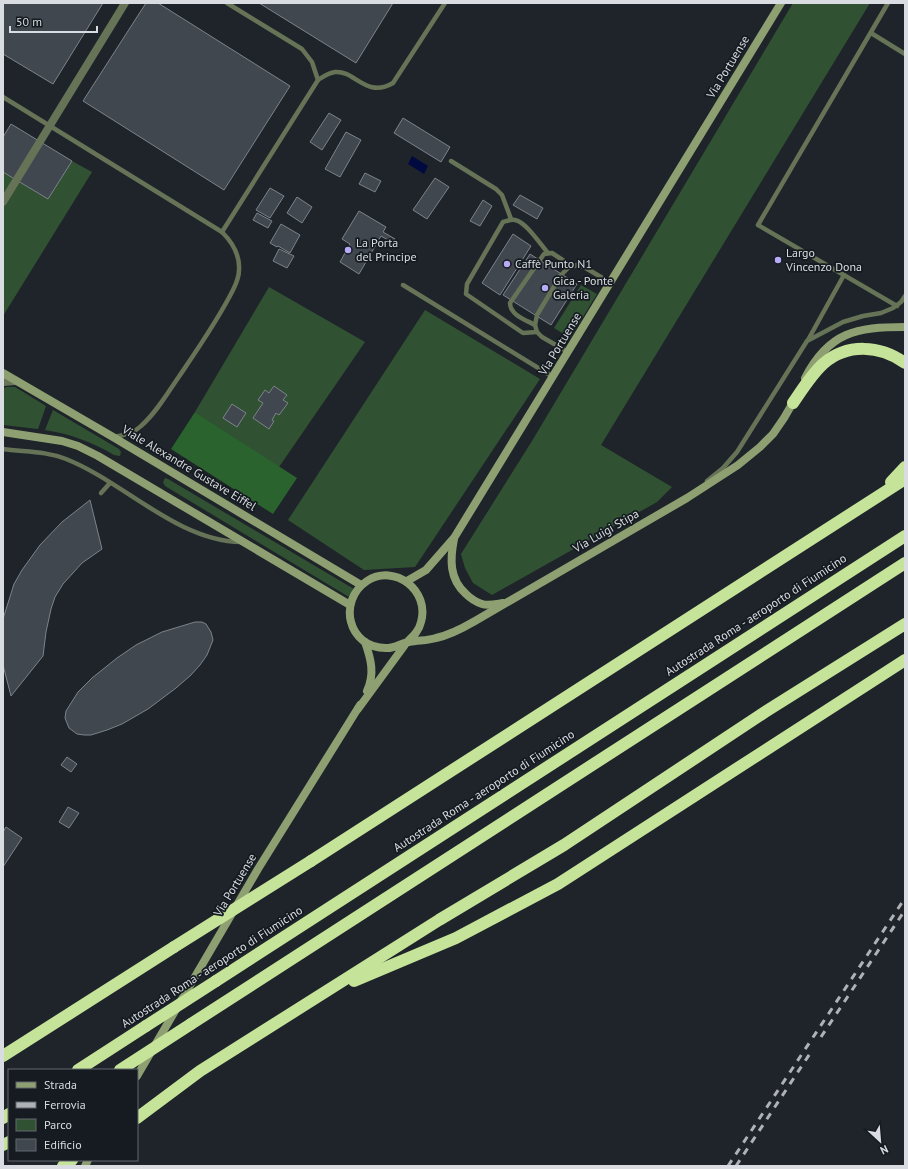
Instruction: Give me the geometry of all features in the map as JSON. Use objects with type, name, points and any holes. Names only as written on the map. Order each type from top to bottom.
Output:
[{"type":"highway","points":[[793,403],[817,370],[831,358],[844,352],[861,349],[877,349],[893,355],[905,363]]},
{"type":"highway","points":[[870,501],[905,467]]},
{"type":"highway","points":[[3,1056],[311,861],[905,479]]},
{"type":"highway","name":"Autostrada Roma - aeroporto di Fiumicino","points":[[80,1069],[905,536]]},
{"type":"highway","points":[[122,1069],[905,563]]},
{"type":"highway","points":[[138,1117],[200,1071],[439,920],[564,845],[765,712],[905,624]]},
{"type":"highway","points":[[322,994],[456,938],[558,884],[905,660]]},
{"type":"main road","name":"Via Portuense","points":[[358,709],[407,642],[416,634],[421,623],[423,612],[421,600],[415,589],[407,581],[426,570],[454,538],[781,3]]},
{"type":"main road","name":"Via Luigi Stipa","points":[[407,642],[431,640],[446,635],[475,621],[687,498],[738,465],[760,447],[779,426],[793,403],[816,358],[831,344],[844,336],[862,330],[905,327]]},
{"type":"main road","name":"Viale Alexandre Gustave Eiffel","points":[[3,373],[361,585]]},
{"type":"main road","points":[[3,432],[58,440],[107,460],[350,605],[354,594],[361,585],[371,578],[383,575],[396,576],[407,581]]},
{"type":"main road","points":[[454,538],[451,566],[456,582],[462,590],[476,602],[483,604],[507,603]]},
{"type":"main road","name":"Via Portuense","points":[[138,1074],[258,869],[358,709],[367,692],[372,678],[371,661],[365,642],[357,635],[352,625],[349,615],[350,605]]},
{"type":"main road","points":[[365,642],[375,647],[386,648],[397,647],[407,642]]},
{"type":"street","points":[[3,202],[125,3]]},
{"type":"street","points":[[3,382],[16,381]]},
{"type":"lane","points":[[227,3],[302,49],[312,62],[318,80]]},
{"type":"lane","points":[[222,232],[318,80],[329,74],[338,72],[371,87],[384,88],[393,83],[445,3]]},
{"type":"lane","points":[[888,3],[758,225],[897,306]]},
{"type":"lane","points":[[871,33],[905,54]]},
{"type":"lane","points":[[3,98],[222,232],[230,241],[236,252],[239,262],[239,275],[234,289],[196,351],[152,415],[135,431],[129,434],[113,437]]},
{"type":"lane","points":[[451,161],[496,189],[502,195],[511,219]]},
{"type":"lane","points":[[537,332],[523,333],[466,294],[467,284],[503,222],[511,219],[523,223],[548,253]]},
{"type":"lane","points":[[535,325],[512,312],[510,304],[544,254],[552,253],[572,266]]},
{"type":"lane","points":[[568,352],[544,339],[537,332],[535,325],[537,315],[561,275],[568,268],[577,265],[584,267],[611,283]]},
{"type":"lane","points":[[687,498],[734,456],[807,341],[844,275]]},
{"type":"lane","points":[[403,285],[553,377]]},
{"type":"lane","points":[[807,341],[843,322],[863,316],[881,313],[897,306],[905,296]]},
{"type":"lane","points":[[3,449],[55,455],[77,464],[190,530],[220,540],[245,542]]},
{"type":"lane","points":[[101,493],[110,483]]},
{"type":"green space","points":[[793,3],[870,3],[601,445],[672,487],[657,502],[492,595],[473,583],[465,568],[461,554],[532,441]]},
{"type":"green space","points":[[72,161],[92,172],[3,316],[3,172],[48,199]]},
{"type":"green space","points":[[581,285],[597,294],[570,338],[554,328]]},
{"type":"green space","points":[[269,287],[365,342],[279,467],[195,412]]},
{"type":"green space","points":[[425,310],[540,379],[415,567],[364,570],[288,520]]},
{"type":"green space","points":[[15,387],[46,406],[38,429],[3,425],[3,388]]},
{"type":"green space","points":[[53,410],[119,449],[121,452],[120,456],[114,455],[81,439],[45,430]]},
{"type":"green space","points":[[195,412],[297,478],[273,514],[171,449]]},
{"type":"green space","points":[[165,478],[354,589],[349,597],[165,486],[163,482]]},
{"type":"shaded area","points":[[412,156],[428,166],[424,174],[408,164]]},
{"type":"building","points":[[3,3],[103,3],[53,84],[3,54]]},
{"type":"building","points":[[146,3],[158,3],[290,86],[224,190],[83,101]]},
{"type":"building","points":[[259,3],[393,3],[356,63]]},
{"type":"building","points":[[329,113],[341,120],[322,150],[310,142]]},
{"type":"building","points":[[403,118],[450,147],[441,162],[394,133]]},
{"type":"building","points":[[11,124],[72,161],[48,199],[3,172],[3,137]]},
{"type":"building","points":[[346,132],[361,140],[340,177],[325,169]]},
{"type":"building","points":[[365,173],[381,181],[375,192],[359,184]]},
{"type":"building","points":[[435,178],[449,187],[427,219],[413,210]]},
{"type":"building","points":[[270,188],[284,196],[270,218],[256,210]]},
{"type":"building","points":[[520,195],[543,208],[537,219],[513,205]]},
{"type":"building","points":[[297,197],[312,207],[302,223],[287,213]]},
{"type":"building","points":[[483,200],[492,206],[480,226],[470,221]]},
{"type":"building","points":[[359,211],[386,227],[383,232],[395,239],[393,243],[381,236],[359,274],[340,262],[350,244],[342,239]]},
{"type":"building","points":[[257,213],[272,221],[268,228],[253,220]]},
{"type":"building","points":[[281,224],[300,235],[290,253],[270,243]]},
{"type":"building","name":"Caffè Punto N1","points":[[513,234],[531,246],[500,295],[482,283]]},
{"type":"building","points":[[279,249],[294,256],[287,268],[273,261]]},
{"type":"building","points":[[530,254],[577,284],[551,325],[503,295]]},
{"type":"building","points":[[274,386],[287,395],[283,400],[288,403],[279,415],[276,413],[272,420],[274,421],[269,429],[253,418],[263,403],[258,400],[265,390],[269,393]]},
{"type":"building","points":[[232,404],[246,413],[237,427],[223,418]]},
{"type":"building","points":[[90,500],[102,549],[82,563],[63,584],[55,597],[51,609],[43,656],[11,696],[3,665],[3,619],[14,584],[40,545],[62,522]]},
{"type":"building","points":[[195,622],[202,622],[206,624],[211,632],[213,640],[207,655],[200,665],[176,688],[148,709],[122,724],[107,730],[91,735],[84,735],[77,734],[69,728],[65,718],[66,711],[78,692],[92,678],[136,645],[162,632]]},
{"type":"building","points":[[67,757],[77,764],[71,772],[61,765]]},
{"type":"building","points":[[68,807],[79,813],[69,828],[59,822]]},
{"type":"building","points":[[6,827],[22,838],[3,867],[3,832]]},
{"type":"railway","points":[[728,1166],[905,898]]},
{"type":"railway","points":[[821,1037],[905,910]]},
{"type":"railway","points":[[736,1166],[811,1052]]},
{"type":"place","name":"La Porta del Principe","points":[[348,250]]},
{"type":"place","name":"Largo Vincenzo Dona","points":[[778,260]]},
{"type":"place","name":"Caffè Punto N1","points":[[507,264]]},
{"type":"place","name":"Gica - Ponte Galeria","points":[[545,288]]}]
